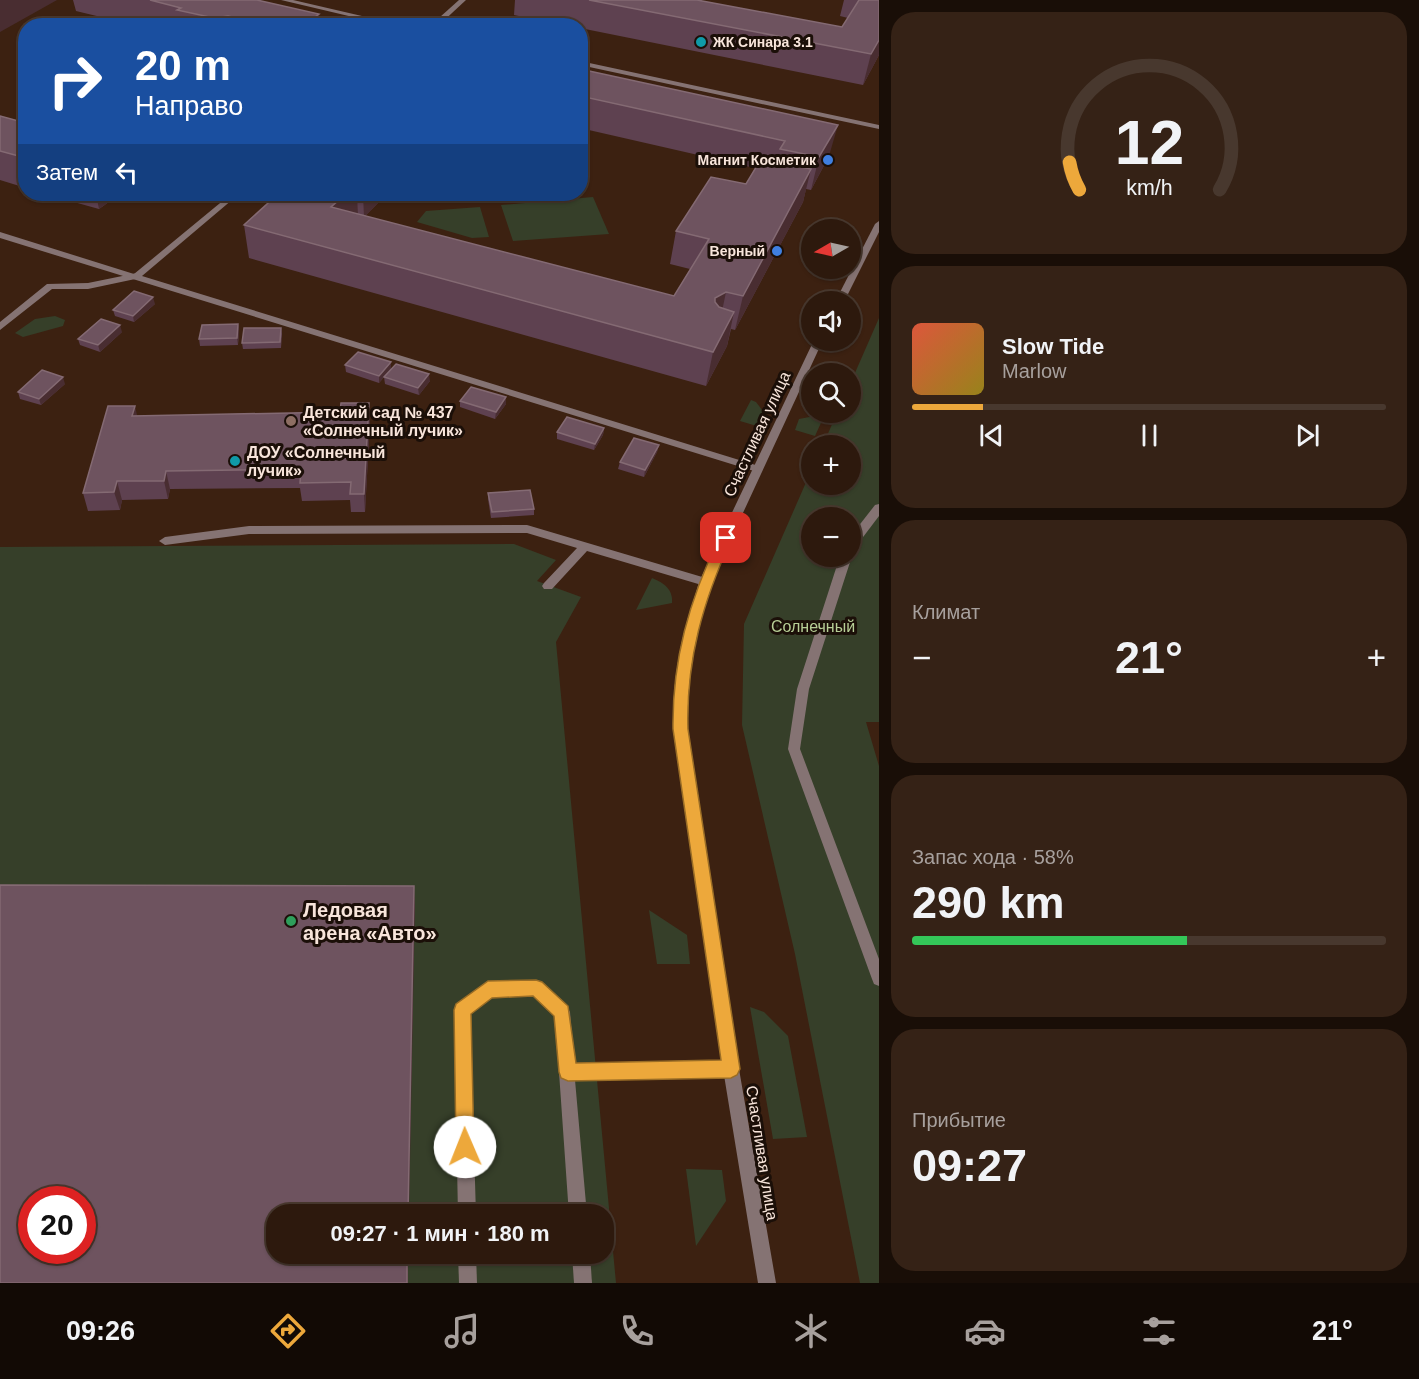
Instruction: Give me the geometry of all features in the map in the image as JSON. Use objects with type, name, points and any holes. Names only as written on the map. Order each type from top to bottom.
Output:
[{"type":"street","points":[[285,0],[366,18]]},
{"type":"street","points":[[442,18],[463,0]]},
{"type":"street","points":[[588,65],[879,127]]},
{"type":"street","points":[[0,327],[50,286],[88,286],[137,276],[227,201]]},
{"type":"street","points":[[845,291],[879,224]]},
{"type":"street","points":[[0,235],[758,469]]},
{"type":"street","name":"Счастливая улица","points":[[766,1283],[680,729],[680,693],[687,647],[705,582],[814,351]]},
{"type":"street","points":[[861,532],[879,508]]},
{"type":"street","points":[[165,541],[249,530],[527,529],[705,582]]},
{"type":"street","points":[[548,586],[584,547]]},
{"type":"street","points":[[842,567],[803,690],[794,749],[879,979]]},
{"type":"street","points":[[466,1204],[462,1010],[488,989],[536,988],[562,1012],[577,1204]]},
{"type":"street","points":[[568,1072],[731,1069]]},
{"type":"street","points":[[467,1264],[468,1283]]},
{"type":"street","points":[[582,1264],[583,1283]]},
{"type":"green space","points":[[588,197],[593,197],[609,234],[513,241],[501,205],[547,201],[588,201]]},
{"type":"green space","points":[[480,207],[489,237],[472,238],[417,222],[426,211]]},
{"type":"green space","points":[[55,316],[65,320],[63,326],[23,337],[15,333],[35,319]]},
{"type":"green space","name":"Солнечный","points":[[879,318],[879,722],[866,722],[879,766],[879,1283],[860,1283],[795,954],[742,725],[744,624],[801,494],[861,495],[861,435],[827,435],[833,423],[861,423],[859,363]]},
{"type":"green space","points":[[751,400],[756,402],[766,415],[760,427],[740,421]]},
{"type":"green space","points":[[801,419],[801,423],[821,423],[815,435],[795,430]]},
{"type":"green space","name":"Ледовая арена «Авто»","points":[[514,544],[556,560],[537,581],[581,597],[556,642],[609,1204],[266,1204],[266,1264],[614,1264],[614,1262],[616,1283],[0,1283],[0,547]]},
{"type":"green space","points":[[652,578],[667,587],[672,603],[636,610]]},
{"type":"green space","points":[[649,910],[687,935],[690,964],[657,964]]},
{"type":"green space","points":[[750,1007],[764,1012],[788,1036],[807,1137],[773,1139]]},
{"type":"green space","points":[[686,1169],[722,1170],[726,1201],[696,1246]]},
{"type":"building","points":[[150,0],[257,0],[319,14],[313,18],[228,16],[214,18],[177,10],[181,8]]},
{"type":"building","points":[[589,0],[697,0],[842,27],[859,0],[879,0],[879,40],[871,54]]},
{"type":"building","points":[[588,71],[838,125],[819,157],[780,149],[785,141],[588,98]]},
{"type":"building","points":[[0,116],[18,121],[18,156],[0,151]]},
{"type":"building","points":[[761,159],[811,169],[743,296],[726,292],[715,298],[719,307],[734,312],[713,352],[244,225],[270,201],[338,201],[331,207],[674,296],[709,239],[676,231],[711,177],[746,184]]},
{"type":"building","points":[[134,291],[153,297],[133,316],[113,310]]},
{"type":"building","points":[[101,319],[120,325],[98,345],[78,339]]},
{"type":"building","points":[[238,324],[237,338],[199,339],[202,325]]},
{"type":"building","points":[[244,328],[281,328],[280,342],[242,343]]},
{"type":"building","points":[[358,352],[391,362],[379,376],[345,365]]},
{"type":"building","points":[[396,364],[429,374],[418,388],[384,377]]},
{"type":"building","points":[[42,370],[63,377],[39,399],[18,392]]},
{"type":"building","points":[[471,387],[506,397],[496,412],[460,401]]},
{"type":"building","name":"ДОУ «Солнечный лучик»","points":[[341,403],[369,403],[364,494],[350,494],[351,482],[300,483],[301,469],[166,471],[164,481],[117,481],[114,492],[83,493],[108,406],[135,406],[132,416],[340,412]]},
{"type":"building","points":[[567,417],[604,428],[595,444],[557,432]]},
{"type":"building","points":[[634,438],[659,445],[645,470],[620,462]]},
{"type":"building","points":[[530,490],[534,509],[492,512],[488,493]]},
{"type":"building","points":[[0,885],[414,886],[408,1204],[266,1204],[266,1264],[407,1264],[407,1283],[0,1283]]},
{"type":"place","name":"ЖК Синара 3.1","points":[[701,42]]},
{"type":"place","name":"Магнит Косметик","points":[[828,160]]},
{"type":"place","name":"Верный","points":[[777,251]]},
{"type":"place","name":"Детский сад № 437 «Солнечный лучик»","points":[[291,421]]},
{"type":"place","name":"ДОУ «Солнечный лучик»","points":[[235,461]]},
{"type":"place","name":"Ледовая арена «Авто»","points":[[291,921]]},
{"type":"route","points":[[465,1147],[462,1010],[488,989],[536,988],[562,1012],[568,1072],[731,1069],[723,1000],[718,984],[680,729],[680,693],[687,647],[705,582],[726,538]]}]
